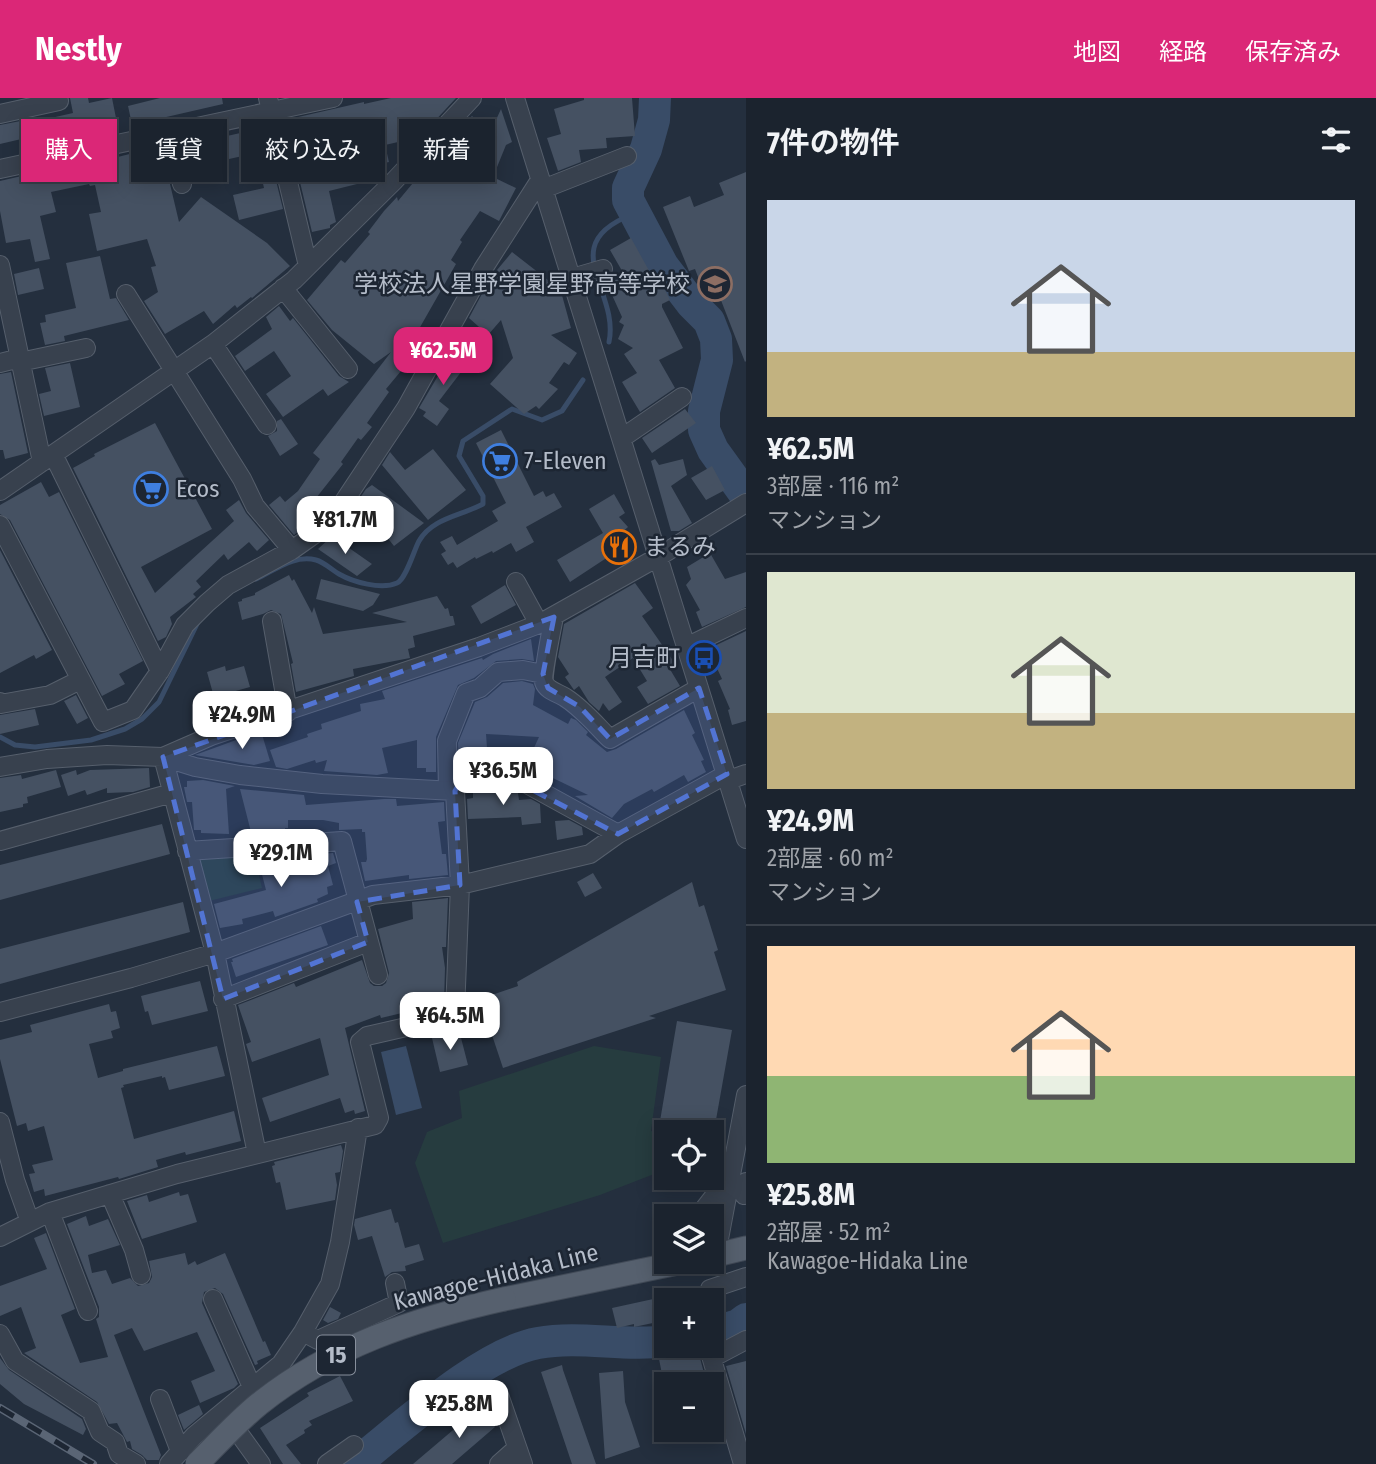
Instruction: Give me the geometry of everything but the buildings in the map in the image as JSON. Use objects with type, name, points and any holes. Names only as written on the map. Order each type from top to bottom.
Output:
[{"type":"main road","points":[[724,1253],[746,1248]]},
{"type":"main road","name":"Kawagoe-Hidaka Line","points":[[190,1457],[259,1404],[332,1357],[408,1323],[442,1312],[654,1268]]},
{"type":"street","points":[[220,119],[270,105],[333,98]]},
{"type":"street","points":[[0,491],[213,344],[284,288],[394,181],[472,98]]},
{"type":"street","points":[[515,98],[541,184],[587,274],[622,438],[699,688],[734,776],[746,839]]},
{"type":"street","points":[[0,114],[59,101]]},
{"type":"street","points":[[270,105],[308,266]]},
{"type":"street","points":[[0,169],[131,141]]},
{"type":"street","points":[[103,722],[133,710],[160,671],[185,625],[228,584],[292,550],[330,524],[406,408],[483,269],[541,184],[627,156]]},
{"type":"street","points":[[0,265],[5,310],[47,458],[160,671]]},
{"type":"street","points":[[284,288],[348,369]]},
{"type":"street","points":[[126,294],[242,479],[256,506],[292,550]]},
{"type":"street","points":[[213,344],[267,425]]},
{"type":"street","points":[[0,363],[86,348]]},
{"type":"street","points":[[622,438],[682,397]]},
{"type":"street","points":[[163,757],[211,736],[480,647],[546,621],[659,557],[743,505]]},
{"type":"street","points":[[0,525],[103,722],[107,755]]},
{"type":"street","points":[[516,582],[546,621],[549,652],[543,674],[548,688],[580,707],[610,739],[699,688]]},
{"type":"street","points":[[686,648],[746,618]]},
{"type":"street","points":[[272,621],[288,712]]},
{"type":"street","points":[[0,1237],[50,1212],[257,1154],[366,1127],[379,1118],[360,1042],[367,1036],[450,1017],[455,1012],[460,884],[447,741],[467,693],[480,688],[499,671],[523,670],[543,674]]},
{"type":"street","points":[[0,703],[50,695],[80,680]]},
{"type":"street","points":[[0,767],[107,755],[163,757],[195,767],[240,775],[322,784],[451,790],[462,779],[510,779],[527,784],[618,834]]},
{"type":"street","points":[[163,757],[215,953],[257,1154]]},
{"type":"street","points":[[0,1012],[215,953],[373,895],[460,884],[590,854],[618,834],[734,776]]},
{"type":"street","points":[[0,841],[172,793]]},
{"type":"street","points":[[187,851],[342,841],[378,975]]},
{"type":"street","points":[[223,999],[368,942]]},
{"type":"street","points":[[724,1205],[746,1095]]},
{"type":"street","points":[[0,1122],[15,1180],[30,1222]]},
{"type":"street","points":[[190,1457],[194,1436],[281,1364],[330,1284],[366,1127]]},
{"type":"street","points":[[110,1194],[134,1250],[141,1275]]},
{"type":"street","points":[[708,1204],[715,1195]]},
{"type":"street","points":[[50,1212],[88,1311]]},
{"type":"street","points":[[711,1288],[746,1277]]},
{"type":"street","points":[[303,1332],[318,1340],[399,1303],[395,1283]]},
{"type":"street","points":[[213,1299],[252,1387]]},
{"type":"street","points":[[0,1334],[15,1361],[92,1411],[100,1432],[115,1442],[118,1454],[136,1464]]},
{"type":"street","points":[[724,1347],[746,1340]]},
{"type":"street","points":[[711,1358],[743,1464]]},
{"type":"street","points":[[498,1392],[520,1456],[499,1464]]},
{"type":"street","points":[[160,1399],[178,1447],[190,1457]]},
{"type":"street","points":[[223,1412],[261,1464]]},
{"type":"street","points":[[327,1464],[354,1445]]},
{"type":"street","points":[[169,1464],[190,1457]]},
{"type":"highlighted area","points":[[554,617],[543,674],[548,688],[580,707],[610,739],[699,688],[727,774],[618,834],[511,779],[462,779],[455,791],[460,885],[357,902],[368,942],[223,999],[163,757]]},
{"type":"green space","points":[[254,853],[262,888],[209,901],[199,862],[203,856]]},
{"type":"green space","points":[[594,1046],[661,1057],[651,1131],[654,1132],[654,1174],[600,1195],[443,1243],[415,1163],[427,1132],[462,1118],[459,1091]]},
{"type":"water","points":[[406,1046],[422,1108],[396,1115],[381,1052]]},
{"type":"waterway","points":[[655,98],[654,120],[646,149],[628,188],[628,200],[663,266],[692,304],[709,321],[716,339],[717,360],[704,411],[704,430],[713,450],[746,496]]},
{"type":"waterway","points":[[609,342],[610,323],[593,254],[597,240],[609,226],[633,214]]},
{"type":"waterway","points":[[256,579],[284,564],[308,559],[319,561],[339,574],[359,582],[383,586],[397,583],[404,576],[419,541],[431,527],[483,504],[483,496],[459,456],[463,441],[512,409],[542,420],[562,411],[583,380]]},
{"type":"waterway","points":[[0,737],[15,745],[35,747],[91,740],[125,729],[142,719],[159,702],[198,622]]},
{"type":"waterway","points":[[724,1329],[746,1319]]},
{"type":"waterway","points":[[355,1464],[468,1376],[516,1350],[554,1341],[654,1342]]},
{"type":"railway","points":[[0,1408],[93,1464]]},
{"type":"place","name":"学校法人星野学園星野高等学校","points":[[715,284]]},
{"type":"place","name":"7-Eleven","points":[[500,461]]},
{"type":"place","name":"Ecos","points":[[151,489]]},
{"type":"place","name":"まるみ","points":[[619,547]]},
{"type":"place","name":"月吉町","points":[[704,658]]}]
